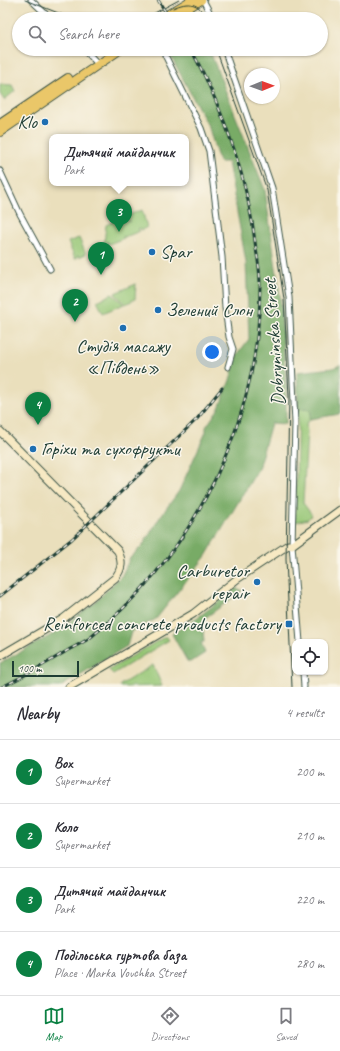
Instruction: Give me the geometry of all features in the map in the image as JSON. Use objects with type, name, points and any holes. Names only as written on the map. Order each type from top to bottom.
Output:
[{"type":"main road","points":[[172,12],[188,3],[202,0]]},
{"type":"main road","points":[[178,12],[188,3]]},
{"type":"main road","points":[[0,132],[103,56]]},
{"type":"main road","points":[[0,124],[108,56]]},
{"type":"main road","points":[[0,431],[118,551],[122,559],[120,572],[115,578],[63,619],[0,656]]},
{"type":"main road","points":[[69,687],[193,614],[237,580],[288,545],[292,545],[340,510]]},
{"type":"street","points":[[31,0],[44,12]]},
{"type":"street","points":[[202,0],[209,12]]},
{"type":"street","points":[[90,56],[96,62]]},
{"type":"street","points":[[165,56],[201,128],[209,151],[222,249],[226,315],[229,338],[233,349],[228,367]]},
{"type":"street","name":"Dobryninska Street","points":[[226,56],[272,188],[289,297],[295,424],[292,545],[300,639]]},
{"type":"street","points":[[0,171],[20,214],[50,269]]},
{"type":"street","points":[[303,675],[304,687]]},
{"type":"green space","points":[[171,56],[212,56],[265,190],[280,296],[286,387],[286,424],[271,423],[258,469],[206,556],[156,619],[131,632],[127,646],[60,687],[0,687],[0,663],[55,633],[94,603],[122,575],[130,558],[143,545],[160,517],[179,491],[206,432],[206,427],[219,408],[230,380],[237,355],[249,339],[246,262],[228,162],[219,162],[209,128]]},
{"type":"green space","points":[[0,84],[12,85],[15,91],[4,100],[0,94]]},
{"type":"green space","points":[[142,210],[147,227],[142,230],[139,228],[138,229],[140,231],[125,237],[123,236],[124,238],[109,244],[107,241],[107,245],[104,245],[106,225],[121,218],[130,222],[124,217]]},
{"type":"green space","points":[[79,238],[86,254],[79,257],[77,255],[78,257],[75,259],[68,242]]},
{"type":"green space","points":[[136,284],[135,299],[126,304],[115,293]]},
{"type":"green space","points":[[112,294],[124,304],[103,313],[97,301]]},
{"type":"green space","points":[[340,365],[340,414],[310,419],[311,411],[307,408],[298,409],[297,372],[333,368]]},
{"type":"green space","points":[[307,408],[311,411],[310,420],[306,423],[307,432],[303,503],[312,515],[308,519],[295,522],[298,409]]},
{"type":"green space","points":[[236,588],[242,591],[205,618],[203,630],[204,642],[201,642],[205,653],[191,662],[187,661],[172,634],[201,615]]},
{"type":"green space","points":[[166,636],[169,640],[113,674],[109,670]]},
{"type":"green space","points":[[153,665],[162,686],[121,687],[120,685]]},
{"type":"tram line","points":[[25,0],[56,12]]},
{"type":"tram line","points":[[156,12],[179,0]]},
{"type":"tram line","points":[[173,8],[184,4],[193,4],[202,12]]},
{"type":"tram line","points":[[219,56],[267,190],[284,299],[289,397],[286,559],[292,687]]},
{"type":"railway","points":[[158,0],[166,12]]},
{"type":"railway","points":[[2,687],[88,639],[128,603],[162,565],[191,523],[215,479],[235,432],[249,383],[257,333],[260,283],[259,270],[252,223],[241,171],[224,121],[194,56]]},
{"type":"railway","points":[[0,596],[72,539],[197,419],[222,388]]},
{"type":"place","name":"Klo","points":[[45,122]]},
{"type":"place","name":"Дитячий майданчик","points":[[119,232]]},
{"type":"place","name":"Spar","points":[[152,252]]},
{"type":"place","name":"Box","points":[[101,275]]},
{"type":"place","name":"Зелений Слон","points":[[158,310]]},
{"type":"place","name":"Коло","points":[[75,322]]},
{"type":"place","name":"Студія масажу «Південь»","points":[[123,328]]},
{"type":"place","name":"Подільська гуртова база","points":[[38,425]]},
{"type":"place","name":"Горіхи та сухофрукти","points":[[33,449]]},
{"type":"place","name":"Carburetor repair","points":[[257,582]]},
{"type":"place","name":"Reinforced concrete products factory","points":[[289,624]]}]
